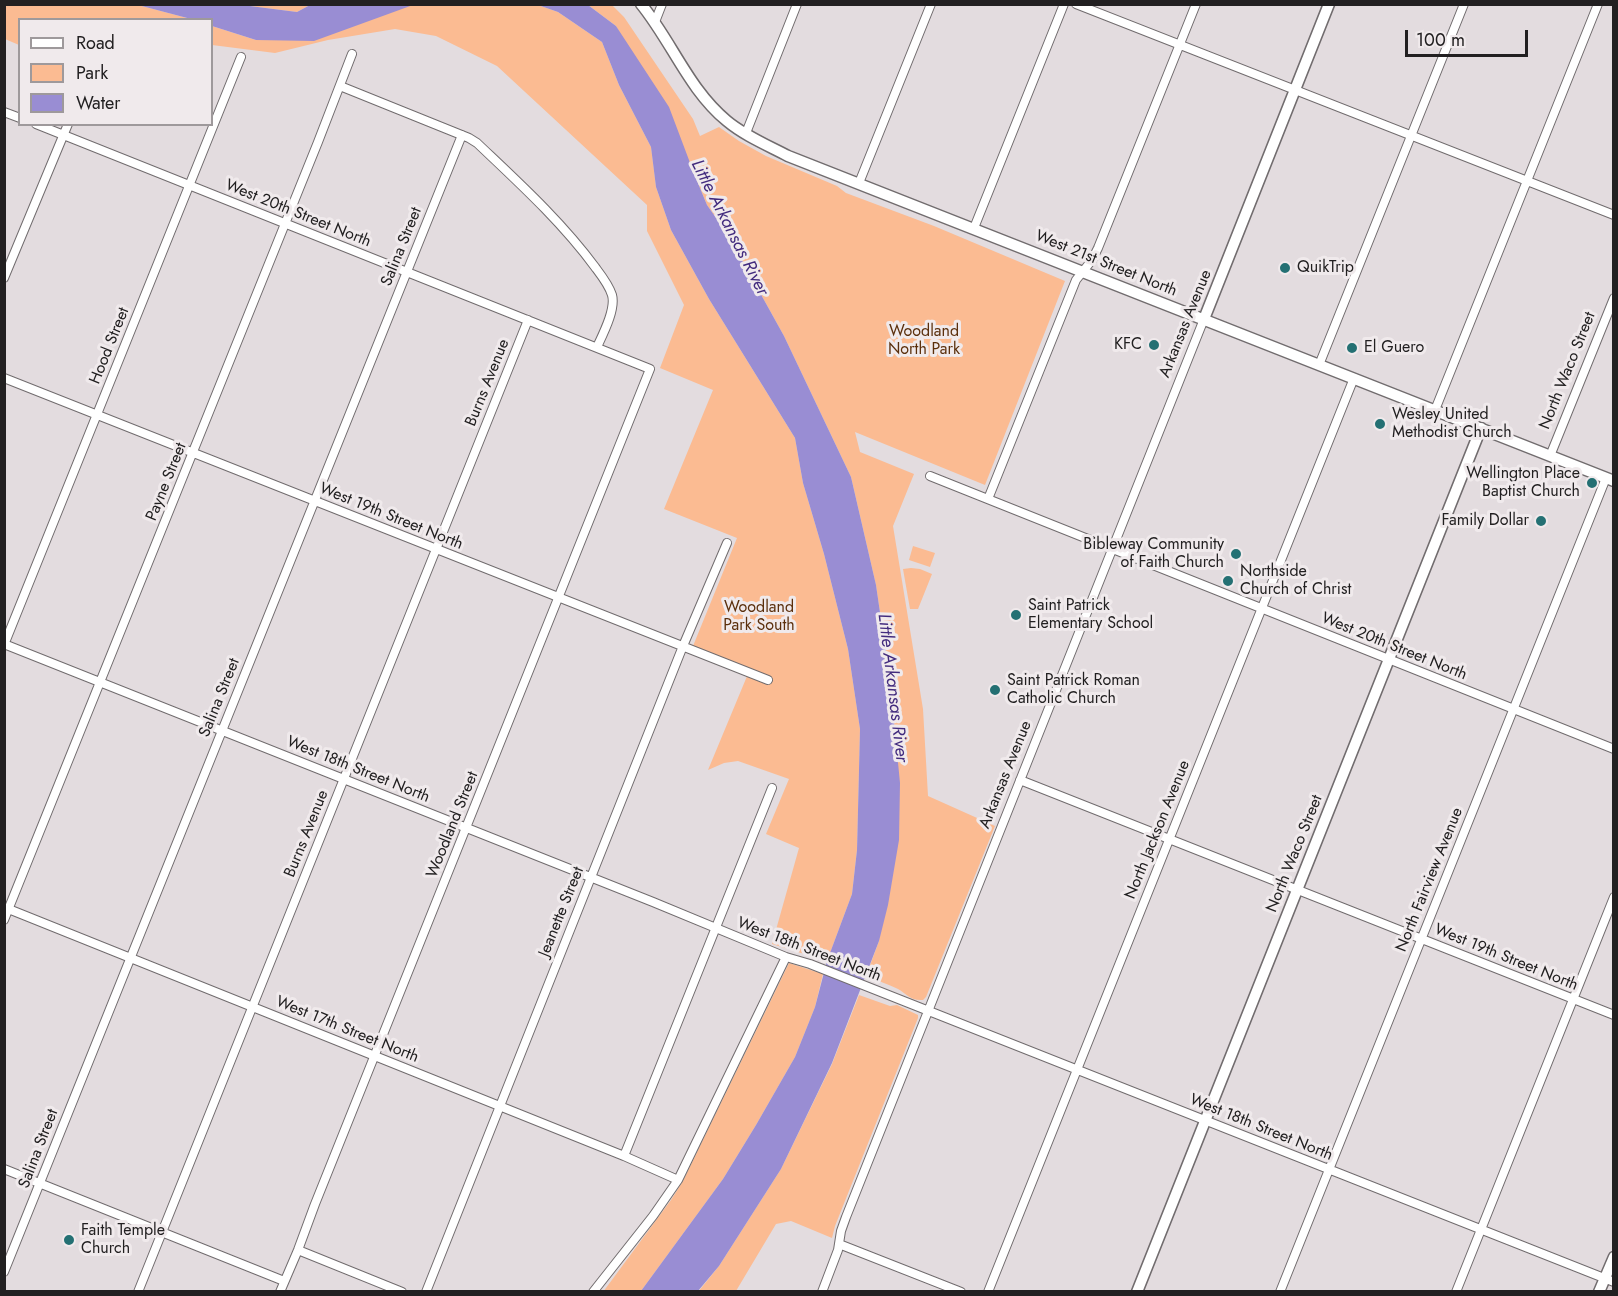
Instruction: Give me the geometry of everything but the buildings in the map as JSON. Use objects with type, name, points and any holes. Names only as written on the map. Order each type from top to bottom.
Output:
[{"type":"street","name":"West 21st Street North","points":[[641,4],[708,103],[752,138],[788,156],[1610,480]]},
{"type":"street","points":[[655,22],[662,4]]},
{"type":"street","points":[[746,133],[797,4]]},
{"type":"street","points":[[859,183],[931,4]]},
{"type":"street","points":[[974,228],[1064,4]]},
{"type":"street","points":[[1076,4],[1614,215]]},
{"type":"street","points":[[988,500],[1076,280],[1092,260],[1098,248],[1196,4]]},
{"type":"street","name":"Arkansas Avenue","points":[[822,1292],[838,1250],[846,1217],[927,1011],[1329,4]]},
{"type":"street","points":[[1319,365],[1464,4]]},
{"type":"street","points":[[1435,410],[1598,4]]},
{"type":"street","name":"Payne Street","points":[[4,920],[352,54]]},
{"type":"street","name":"Hood Street","points":[[5,644],[241,57]]},
{"type":"street","points":[[340,86],[477,143],[555,218],[587,257],[612,296],[612,307],[597,347]]},
{"type":"street","name":"West 20th Street North","points":[[41,126],[650,369]]},
{"type":"street","points":[[4,278],[67,126]]},
{"type":"street","name":"Salina Street","points":[[4,1272],[462,135]]},
{"type":"street","name":"North Waco Street","points":[[1550,456],[1614,298]]},
{"type":"street","name":"Burns Avenue","points":[[138,1292],[528,320]]},
{"type":"street","name":"Woodland Street","points":[[280,1292],[650,369]]},
{"type":"street","name":"West 19th Street North","points":[[4,378],[768,680]]},
{"type":"street","name":"North Jackson Avenue","points":[[988,1292],[1354,378]]},
{"type":"street","name":"North Waco Street","points":[[1137,1292],[1481,428]]},
{"type":"street","name":"West 20th Street North","points":[[930,476],[1614,749]]},
{"type":"street","name":"North Fairview Avenue","points":[[1280,1292],[1513,710],[1610,480]]},
{"type":"street","name":"Jeanette Street","points":[[426,1292],[682,646],[727,543]]},
{"type":"street","name":"West 18th Street North","points":[[5,644],[716,927],[786,957],[810,964],[1609,1280]]},
{"type":"street","name":"West 19th Street North","points":[[1020,780],[1614,1015]]},
{"type":"street","points":[[624,1156],[772,788]]},
{"type":"street","points":[[1456,1292],[1614,897]]},
{"type":"street","name":"West 17th Street North","points":[[7,908],[624,1156],[678,1180]]},
{"type":"street","points":[[593,1292],[678,1180],[786,957]]},
{"type":"street","points":[[4,1169],[284,1281]]},
{"type":"street","points":[[839,1244],[962,1292]]},
{"type":"street","points":[[298,1250],[402,1292]]},
{"type":"street","points":[[1599,1292],[1609,1280],[1614,1257]]},
{"type":"green space","name":"Woodland Park South","points":[[413,4],[538,5],[558,12],[602,42],[619,85],[651,147],[656,187],[671,230],[709,299],[795,438],[803,483],[848,649],[860,729],[857,850],[852,894],[827,961],[772,944],[799,848],[766,834],[789,779],[738,761],[724,763],[708,770],[750,669],[693,646],[737,538],[664,509],[713,390],[660,368],[684,305],[647,231],[647,205],[497,66],[436,36],[395,29],[328,40],[275,53],[213,45],[213,26],[256,40],[382,15]]},
{"type":"green space","points":[[4,5],[138,5],[187,18],[18,18],[18,45],[5,39]]},
{"type":"green space","points":[[242,5],[310,5],[297,12]]},
{"type":"green space","name":"Woodland North Park","points":[[588,5],[612,5],[624,17],[693,119],[700,136],[719,127],[766,156],[837,186],[846,193],[934,226],[1065,281],[985,485],[855,432],[860,452],[914,474],[893,526],[923,709],[928,796],[995,826],[923,1000],[912,998],[898,989],[866,976],[879,941],[890,681],[876,585],[851,477],[784,336],[728,235],[707,205],[695,176],[616,26]]},
{"type":"green space","points":[[913,546],[935,553],[930,567],[909,560]]},
{"type":"green space","points":[[911,568],[932,574],[918,609],[910,609],[903,569]]},
{"type":"green space","points":[[789,963],[823,974],[815,1007],[795,1057],[723,1179],[641,1291],[603,1292],[683,1181]]},
{"type":"green space","points":[[859,995],[890,1006],[897,1005],[918,1015],[918,1018],[832,1238],[791,1221],[776,1224],[736,1291],[698,1292],[719,1266],[781,1169],[832,1064]]},
{"type":"water","points":[[138,5],[242,5],[297,12],[310,5],[413,5],[314,41],[256,40],[213,26],[213,18],[187,18]]},
{"type":"water","points":[[538,5],[588,5],[616,26],[669,107],[707,205],[728,235],[784,336],[851,477],[876,585],[890,681],[900,783],[899,840],[888,905],[879,941],[832,1063],[781,1169],[719,1266],[698,1291],[641,1291],[723,1179],[795,1057],[815,1007],[827,961],[852,894],[857,850],[860,729],[848,649],[803,483],[795,438],[709,299],[671,230],[656,187],[651,147],[619,85],[602,42],[558,12]]},
{"type":"place","name":"QuikTrip","points":[[1285,268]]},
{"type":"place","name":"KFC","points":[[1154,345]]},
{"type":"place","name":"El Guero","points":[[1352,348]]},
{"type":"place","name":"Wesley United Methodist Church","points":[[1380,424]]},
{"type":"place","name":"Wellington Place Baptist Church","points":[[1592,483]]},
{"type":"place","name":"Family Dollar","points":[[1541,521]]},
{"type":"place","name":"Bibleway Community of Faith Church","points":[[1236,554]]},
{"type":"place","name":"Northside Church of Christ","points":[[1228,581]]},
{"type":"place","name":"Saint Patrick Elementary School","points":[[1016,615]]},
{"type":"place","name":"Saint Patrick Roman Catholic Church","points":[[995,690]]},
{"type":"place","name":"Faith Temple Church","points":[[69,1240]]},
{"type":"water label","name":"Little Arkansas River","points":[[729,228]]},
{"type":"water label","name":"Little Arkansas River","points":[[892,688]]}]
